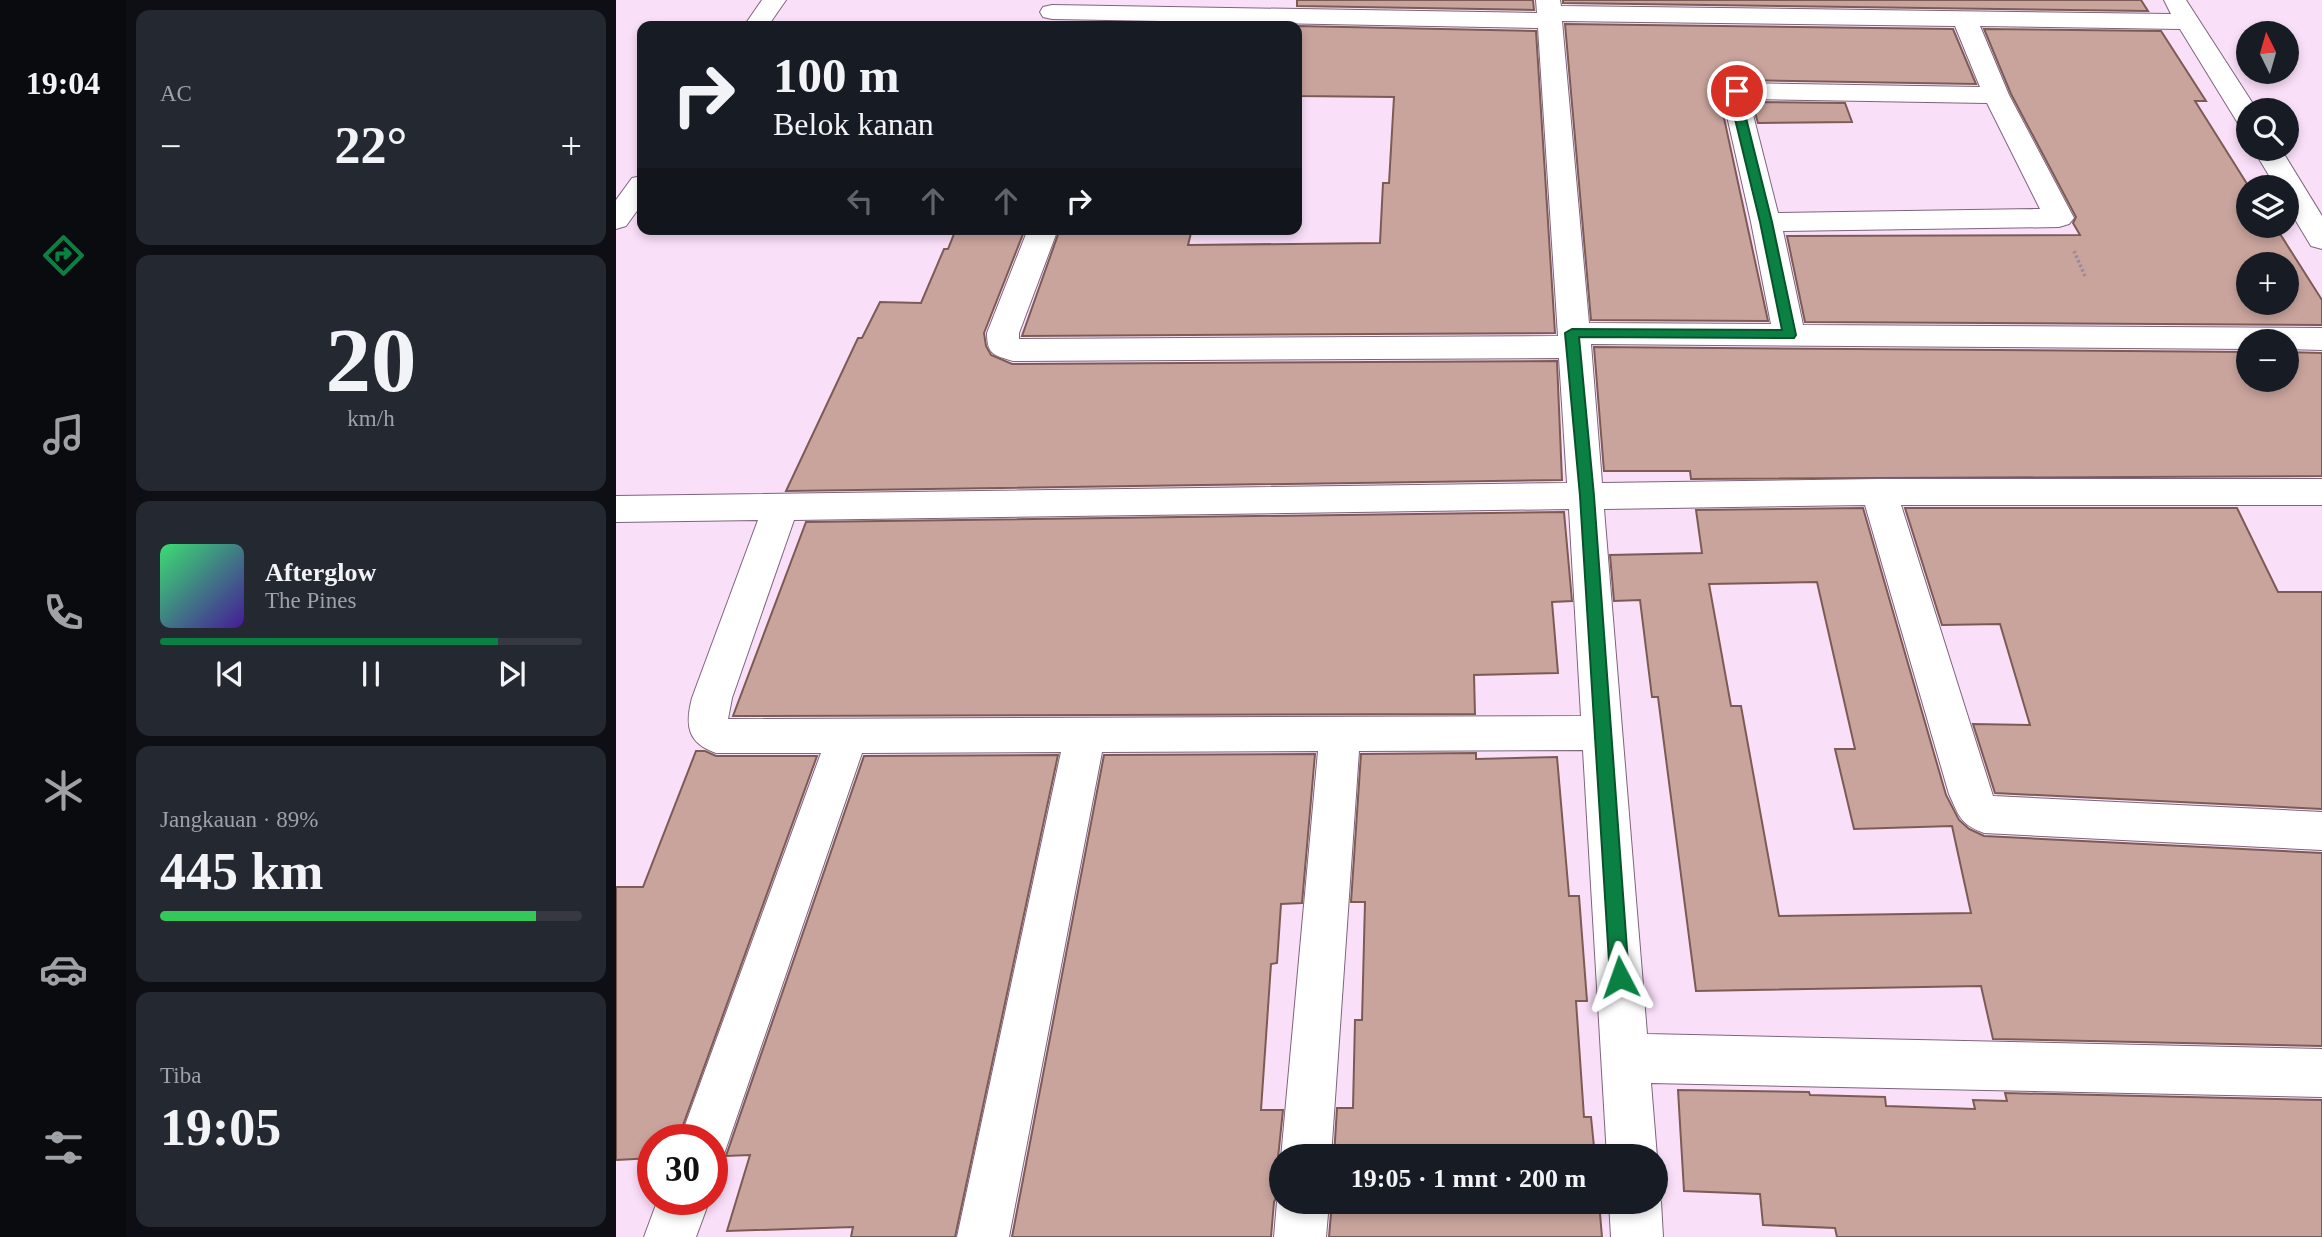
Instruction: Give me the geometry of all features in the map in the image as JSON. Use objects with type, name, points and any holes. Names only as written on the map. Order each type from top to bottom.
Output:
[{"type":"street","points":[[759,21],[774,0]]},
{"type":"street","points":[[2174,0],[2236,98]]},
{"type":"street","points":[[1052,12],[1124,20],[1549,11],[2190,22]]},
{"type":"street","points":[[1549,11],[1572,340],[1587,496],[1631,1144]]},
{"type":"street","points":[[1766,222],[2059,218],[1996,95],[1965,20]]},
{"type":"street","points":[[1789,335],[1766,222],[1735,94],[1737,91],[1996,95]]},
{"type":"street","points":[[2275,161],[2319,232]]},
{"type":"street","points":[[616,220],[637,191]]},
{"type":"street","points":[[1041,235],[1003,333],[1003,346],[1013,351],[1789,335],[2322,339]]},
{"type":"street","points":[[1879,492],[1970,794],[1977,808],[1984,814],[2322,831]]},
{"type":"street","points":[[616,509],[1879,492],[2322,492]]},
{"type":"street","points":[[782,507],[712,698],[707,722],[709,730],[716,736],[1603,733]]},
{"type":"street","points":[[1307,1144],[1340,733]]},
{"type":"street","points":[[983,1237],[1085,734]]},
{"type":"street","points":[[710,1124],[848,735]]},
{"type":"street","points":[[1625,1058],[2322,1073]]},
{"type":"street","points":[[1300,1237],[1302,1214]]},
{"type":"street","points":[[1636,1214],[1637,1237]]},
{"type":"street","points":[[670,1237],[678,1215]]},
{"type":"building","points":[[1297,0],[1533,0],[1534,10],[1297,6]]},
{"type":"building","points":[[1563,0],[2141,0],[2148,11],[1563,3]]},
{"type":"building","points":[[1565,24],[1953,29],[1976,84],[1727,82],[1719,95],[1768,321],[1591,320]]},
{"type":"building","points":[[1302,26],[1536,31],[1555,333],[1022,336],[1058,235],[1190,235],[1188,245],[1380,243],[1383,183],[1389,183],[1394,97],[1302,96]]},
{"type":"building","points":[[1984,29],[2161,31],[2206,101],[2195,101],[2241,175],[2236,175],[2236,238],[2283,238],[2292,252],[2236,252],[2236,315],[2299,315],[2299,264],[2322,300],[2322,325],[1805,322],[1787,236],[2080,235],[2073,223],[2076,217],[2011,94]]},
{"type":"building","points":[[1752,102],[1845,103],[1852,122],[1758,123]]},
{"type":"building","points":[[954,235],[1023,235],[984,333],[991,355],[1012,364],[1557,361],[1562,480],[786,491],[858,338],[862,338],[880,302],[921,303],[944,249],[948,249]]},
{"type":"building","points":[[1594,347],[2236,352],[2236,392],[2299,392],[2299,352],[2322,353],[2322,476],[1691,479],[1690,471],[1604,471]]},
{"type":"building","points":[[1863,508],[1946,795],[1959,820],[1969,829],[1984,836],[2322,853],[2322,1046],[1993,1039],[1981,986],[1696,991],[1658,697],[1652,697],[1640,600],[1614,601],[1610,555],[1702,553],[1696,510]],"holes":[[[1817,582],[1855,749],[1835,749],[1854,829],[1952,826],[1971,913],[1779,916],[1741,706],[1731,706],[1709,584]]]},
{"type":"building","points":[[1905,508],[2237,508],[2278,592],[2322,592],[2322,809],[1995,793],[1973,724],[2030,725],[2000,624],[1942,625]]},
{"type":"building","points":[[1564,512],[1572,601],[1552,602],[1558,673],[1474,675],[1475,714],[733,716],[806,522]]},
{"type":"building","points":[[696,751],[705,751],[716,756],[817,756],[683,1124],[637,1124],[637,1159],[616,1160],[616,887],[643,887]]},
{"type":"building","points":[[1476,753],[1476,759],[1557,757],[1569,896],[1579,896],[1587,1001],[1576,1001],[1584,1117],[1591,1117],[1594,1144],[1335,1144],[1337,1108],[1353,1108],[1355,1020],[1362,1020],[1365,902],[1351,902],[1361,754]]},
{"type":"building","points":[[1315,754],[1302,903],[1281,904],[1277,963],[1271,964],[1261,1110],[1283,1110],[1279,1144],[1269,1144],[1269,1214],[1273,1214],[1271,1237],[1012,1237],[1104,755]]},
{"type":"building","points":[[1058,755],[955,1237],[851,1237],[853,1227],[727,1231],[750,1155],[728,1156],[728,1150],[864,756]]},
{"type":"building","points":[[1678,1090],[1809,1092],[1810,1095],[1885,1097],[1886,1106],[1975,1109],[1973,1100],[2007,1101],[2005,1093],[2322,1100],[2322,1237],[1837,1237],[1835,1228],[1763,1225],[1760,1194],[1684,1191]]},
{"type":"building","points":[[1331,1214],[1600,1214],[1602,1237],[1329,1237]]},
{"type":"route","points":[[1620,977],[1587,496],[1572,333],[1789,335],[1766,222],[1735,94],[1737,91]]}]
